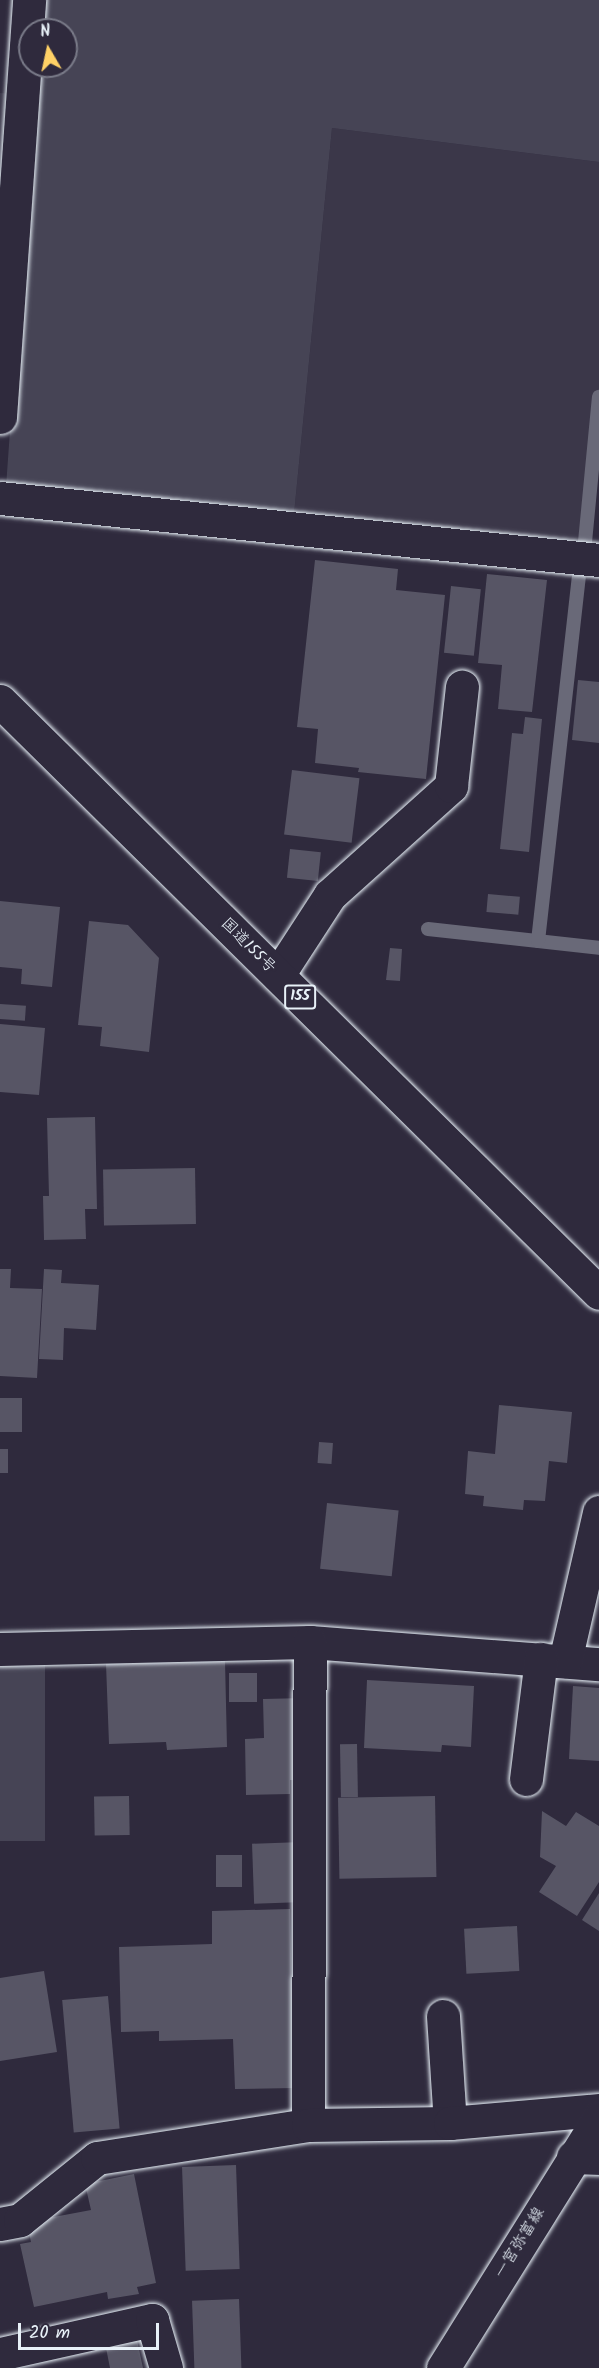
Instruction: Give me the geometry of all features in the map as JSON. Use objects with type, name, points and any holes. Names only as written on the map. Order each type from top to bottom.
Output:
[{"type":"main road","points":[[0,417],[29,0]]},
{"type":"main road","points":[[0,498],[599,560]]},
{"type":"main road","points":[[278,975],[330,895],[451,786],[462,687]]},
{"type":"main road","name":"国道155号","points":[[0,701],[599,1293]]},
{"type":"main road","points":[[526,1779],[553,1660],[599,1512]]},
{"type":"main road","points":[[308,2125],[309,1642]]},
{"type":"main road","points":[[0,1649],[309,1642],[599,1664]]},
{"type":"main road","points":[[442,2016],[450,2123]]},
{"type":"main road","points":[[0,2224],[20,2220],[97,2158],[308,2125],[450,2123],[599,2110]]},
{"type":"main road","name":"一宮弥富線","points":[[443,2368],[586,2157],[599,2118]]},
{"type":"main road","points":[[0,2354],[152,2320],[166,2368]]},
{"type":"shaded area","points":[[41,0],[599,0],[599,162],[332,128],[294,514],[6,487],[35,78],[78,78],[78,18],[40,18]]},
{"type":"shaded area","points":[[0,93],[15,94],[0,238]]},
{"type":"shaded area","points":[[332,128],[599,162],[599,397],[585,542],[294,514]]},
{"type":"shaded area","points":[[0,1660],[45,1660],[45,1841],[0,1841]]},
{"type":"building","points":[[315,560],[398,569],[396,590],[445,595],[426,779],[358,772],[359,768],[315,763],[318,729],[297,727]]},
{"type":"building","points":[[487,574],[547,580],[532,712],[498,709],[502,665],[478,663]]},
{"type":"building","points":[[451,586],[481,589],[474,656],[444,653]]},
{"type":"building","points":[[578,680],[599,682],[599,743],[572,740]]},
{"type":"building","points":[[525,717],[542,719],[529,852],[500,849],[512,733],[523,734]]},
{"type":"building","points":[[292,770],[359,778],[352,843],[284,835]]},
{"type":"building","points":[[290,849],[321,852],[318,881],[287,878]]},
{"type":"building","points":[[488,894],[520,897],[518,915],[486,912]]},
{"type":"building","points":[[0,901],[60,907],[52,987],[21,984],[22,969],[0,967]]},
{"type":"building","points":[[89,921],[128,925],[159,958],[149,1052],[100,1046],[102,1027],[78,1025]]},
{"type":"building","points":[[390,948],[402,949],[400,981],[386,980]]},
{"type":"building","points":[[0,1004],[26,1006],[25,1021],[0,1019]]},
{"type":"building","points":[[0,1024],[45,1028],[39,1095],[0,1092]]},
{"type":"building","points":[[95,1117],[97,1209],[85,1209],[86,1239],[44,1240],[43,1196],[49,1196],[47,1118]]},
{"type":"building","points":[[195,1168],[196,1224],[104,1226],[103,1170]]},
{"type":"building","points":[[0,1269],[11,1269],[10,1288],[42,1289],[37,1378],[0,1376]]},
{"type":"building","points":[[44,1269],[62,1270],[61,1283],[99,1285],[96,1330],[64,1328],[63,1360],[39,1359]]},
{"type":"building","points":[[0,1398],[22,1398],[22,1432],[0,1432]]},
{"type":"building","points":[[499,1405],[572,1412],[567,1463],[549,1461],[545,1501],[524,1500],[523,1510],[483,1506],[484,1496],[465,1494],[468,1451],[495,1454]]},
{"type":"building","points":[[319,1442],[333,1443],[332,1464],[318,1463]]},
{"type":"building","points":[[0,1449],[8,1449],[8,1473],[0,1473]]},
{"type":"building","points":[[327,1503],[399,1511],[392,1576],[320,1569]]},
{"type":"building","points":[[225,1661],[227,1747],[167,1750],[166,1742],[109,1744],[106,1664]]},
{"type":"building","points":[[229,1673],[257,1673],[257,1702],[229,1702]]},
{"type":"building","points":[[367,1680],[474,1686],[471,1747],[442,1745],[441,1752],[364,1748]]},
{"type":"building","points":[[573,1686],[599,1688],[599,1761],[569,1759]]},
{"type":"building","points":[[305,1698],[307,1780],[290,1780],[290,1794],[246,1795],[245,1739],[264,1738],[263,1699]]},
{"type":"building","points":[[340,1744],[357,1744],[358,1797],[341,1797]]},
{"type":"building","points":[[129,1796],[130,1835],[95,1836],[94,1797]]},
{"type":"building","points":[[435,1796],[436,1877],[339,1879],[338,1798]]},
{"type":"building","points":[[542,1811],[566,1826],[576,1812],[599,1826],[599,1882],[577,1916],[539,1892],[556,1866],[540,1857]]},
{"type":"building","points":[[302,1842],[304,1902],[254,1904],[252,1844]]},
{"type":"building","points":[[216,1855],[242,1855],[242,1887],[216,1887]]},
{"type":"building","points":[[599,1893],[599,1931],[582,1920]]},
{"type":"building","points":[[290,1909],[294,2088],[235,2089],[233,2039],[159,2041],[159,2031],[121,2032],[119,1947],[212,1944],[212,1911]]},
{"type":"building","points":[[517,1926],[519,1971],[466,1974],[464,1929]]},
{"type":"building","points":[[44,1971],[57,2052],[0,2061],[0,1978]]},
{"type":"building","points":[[108,1996],[120,2128],[74,2133],[62,2000]]},
{"type":"building","points":[[236,2165],[240,2269],[186,2271],[182,2167]]},
{"type":"building","points":[[134,2174],[156,2283],[137,2287],[139,2294],[108,2299],[107,2292],[34,2307],[20,2244],[31,2242],[27,2222],[91,2210],[85,2184]]},
{"type":"building","points":[[239,2299],[241,2368],[194,2368],[192,2301]]},
{"type":"building","points":[[137,2340],[143,2368],[110,2368],[106,2348]]},
{"type":"waterway","points":[[585,542],[599,397]]},
{"type":"waterway","points":[[538,941],[579,578]]},
{"type":"waterway","points":[[428,929],[599,948]]}]
